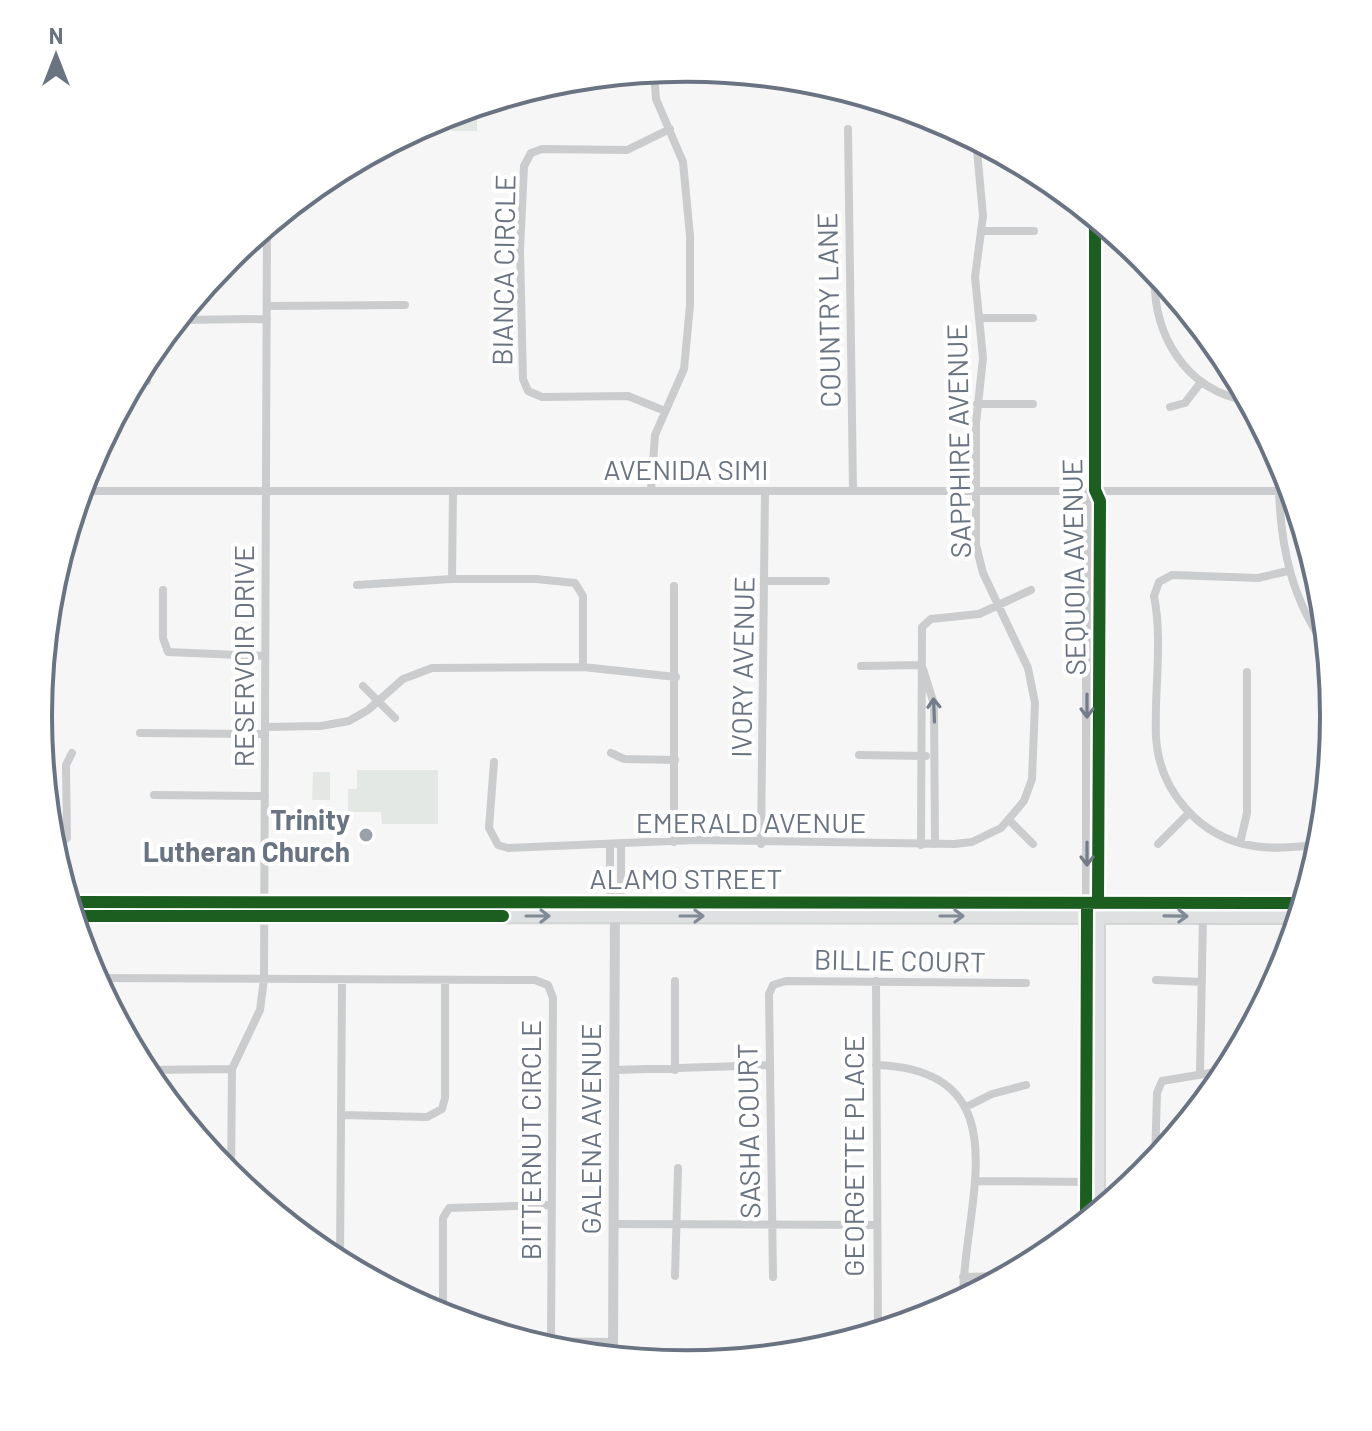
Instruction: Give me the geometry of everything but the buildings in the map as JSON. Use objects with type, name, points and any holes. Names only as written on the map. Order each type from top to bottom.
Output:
[{"type":"main road","name":"ALAMO STREET","points":[[81,902],[615,902],[1092,909],[1203,917],[1287,917]]},
{"type":"main road","name":"ALAMO STREET","points":[[85,916],[614,916],[1291,903]]},
{"type":"main road","name":"SEQUOIA AVENUE","points":[[1089,1205],[1092,1182],[1092,909]]},
{"type":"main road","name":"SEQUOIA AVENUE","points":[[1092,1182],[1095,1199]]},
{"type":"street","points":[[651,490],[655,435],[684,369],[690,305],[686,185],[680,150],[656,99],[655,83]]},
{"type":"street","name":"BIANCA CIRCLE","points":[[665,411],[628,396],[542,397],[528,391],[523,379],[520,250],[524,166],[531,153],[542,149],[627,150],[670,129]]},
{"type":"street","name":"COUNTRY LANE","points":[[848,129],[853,490]]},
{"type":"street","name":"SAPPHIRE AVENUE","points":[[977,153],[983,197],[975,277],[983,358],[977,404],[975,491],[979,561],[1028,668],[1035,703],[1032,779],[1024,801],[1010,821]]},
{"type":"street","points":[[981,231],[1034,231]]},
{"type":"street","name":"SEQUOIA AVENUE","points":[[1092,909],[1087,501],[1095,490],[1095,232]]},
{"type":"street","name":"RESERVOIR DRIVE","points":[[231,1157],[232,1069],[260,1010],[264,979],[267,240]]},
{"type":"street","points":[[1154,288],[1161,331],[1176,356],[1201,382],[1234,397]]},
{"type":"street","points":[[267,306],[405,305]]},
{"type":"street","points":[[979,318],[1033,318]]},
{"type":"street","points":[[191,320],[267,319]]},
{"type":"street","points":[[1170,407],[1185,403],[1201,382]]},
{"type":"street","points":[[977,404],[1033,404]]},
{"type":"street","name":"AVENIDA SIMI","points":[[94,491],[1278,491]]},
{"type":"street","points":[[452,579],[453,491]]},
{"type":"street","name":"IVORY AVENUE","points":[[761,844],[765,491]]},
{"type":"street","points":[[1279,493],[1281,532],[1288,571],[1300,604],[1314,627]]},
{"type":"street","points":[[1288,571],[1258,578],[1172,575],[1156,587],[1157,748],[1169,785],[1189,813],[1212,831],[1240,843],[1266,847],[1306,846]]},
{"type":"street","points":[[357,585],[452,579],[536,579],[575,583],[583,596],[583,667]]},
{"type":"street","points":[[765,581],[826,581]]},
{"type":"street","points":[[674,586],[674,842]]},
{"type":"street","points":[[163,590],[163,638],[168,652],[175,655],[264,656]]},
{"type":"street","points":[[921,845],[921,633],[925,622],[965,617],[1031,590]]},
{"type":"street","points":[[861,666],[921,665]]},
{"type":"street","points":[[921,665],[932,691],[935,844]]},
{"type":"street","points":[[140,733],[265,730],[336,724],[360,716],[403,679],[432,668],[583,667],[676,677]]},
{"type":"street","points":[[1240,843],[1247,813],[1247,672]]},
{"type":"street","points":[[363,686],[395,718]]},
{"type":"street","points":[[64,841],[67,838],[66,765],[72,753]]},
{"type":"street","points":[[611,753],[624,759],[675,760]]},
{"type":"street","points":[[859,755],[934,756]]},
{"type":"street","name":"EMERALD AVENUE","points":[[494,762],[491,837],[498,845],[508,848],[674,842],[921,845],[972,842],[1010,821]]},
{"type":"street","points":[[154,795],[265,796]]},
{"type":"street","points":[[1158,844],[1189,813]]},
{"type":"street","points":[[1010,821],[1033,844]]},
{"type":"street","name":"GALENA AVENUE","points":[[610,844],[610,892],[615,902]]},
{"type":"street","name":"GALENA AVENUE","points":[[613,1342],[614,916],[615,902],[621,892],[621,844]]},
{"type":"street","points":[[1200,1072],[1203,917]]},
{"type":"street","name":"BITTERNUT CIRCLE","points":[[109,978],[535,980],[548,985],[552,991],[551,1335]]},
{"type":"street","points":[[1156,980],[1202,982]]},
{"type":"street","points":[[340,1247],[342,981]]},
{"type":"street","points":[[342,1115],[427,1117],[442,1109],[445,1098],[445,981]]},
{"type":"street","points":[[675,981],[675,1070]]},
{"type":"street","name":"BILLIE COURT","points":[[773,985],[786,981],[1026,983]]},
{"type":"street","name":"GEORGETTE PLACE","points":[[876,981],[878,1320]]},
{"type":"street","name":"SASHA COURT","points":[[773,985],[769,994],[768,1065],[773,1277]]},
{"type":"street","points":[[615,1070],[768,1065]]},
{"type":"street","points":[[876,1065],[928,1075],[950,1088],[966,1107],[977,1137],[976,1181],[963,1285]]},
{"type":"street","points":[[160,1070],[232,1069]]},
{"type":"street","points":[[1156,1141],[1158,1086],[1167,1077],[1211,1071]]},
{"type":"street","points":[[966,1107],[992,1094],[1026,1085]]},
{"type":"street","points":[[675,1276],[678,1168]]},
{"type":"street","points":[[976,1181],[1092,1182]]},
{"type":"street","points":[[443,1301],[443,1218],[449,1208],[552,1205]]},
{"type":"street","points":[[614,1224],[875,1225]]},
{"type":"street","points":[[963,1277],[980,1277]]},
{"type":"street","points":[[589,1342],[613,1342]]},
{"type":"shaded area","points":[[477,119],[477,131],[452,131],[452,127]]},
{"type":"shaded area","points":[[357,770],[438,770],[438,824],[382,824],[381,812],[348,812],[348,789],[357,789]]},
{"type":"shaded area","points":[[313,772],[330,772],[330,800],[312,800]]},
{"type":"cycle path","points":[[1095,232],[1095,490],[1100,501],[1098,903]]},
{"type":"cycle path","points":[[81,902],[1291,903]]},
{"type":"cycle path","points":[[1086,1207],[1087,904]]},
{"type":"cycle path","points":[[85,916],[503,916]]},
{"type":"place","name":"Trinity Lutheran Church","points":[[366,835]]}]
